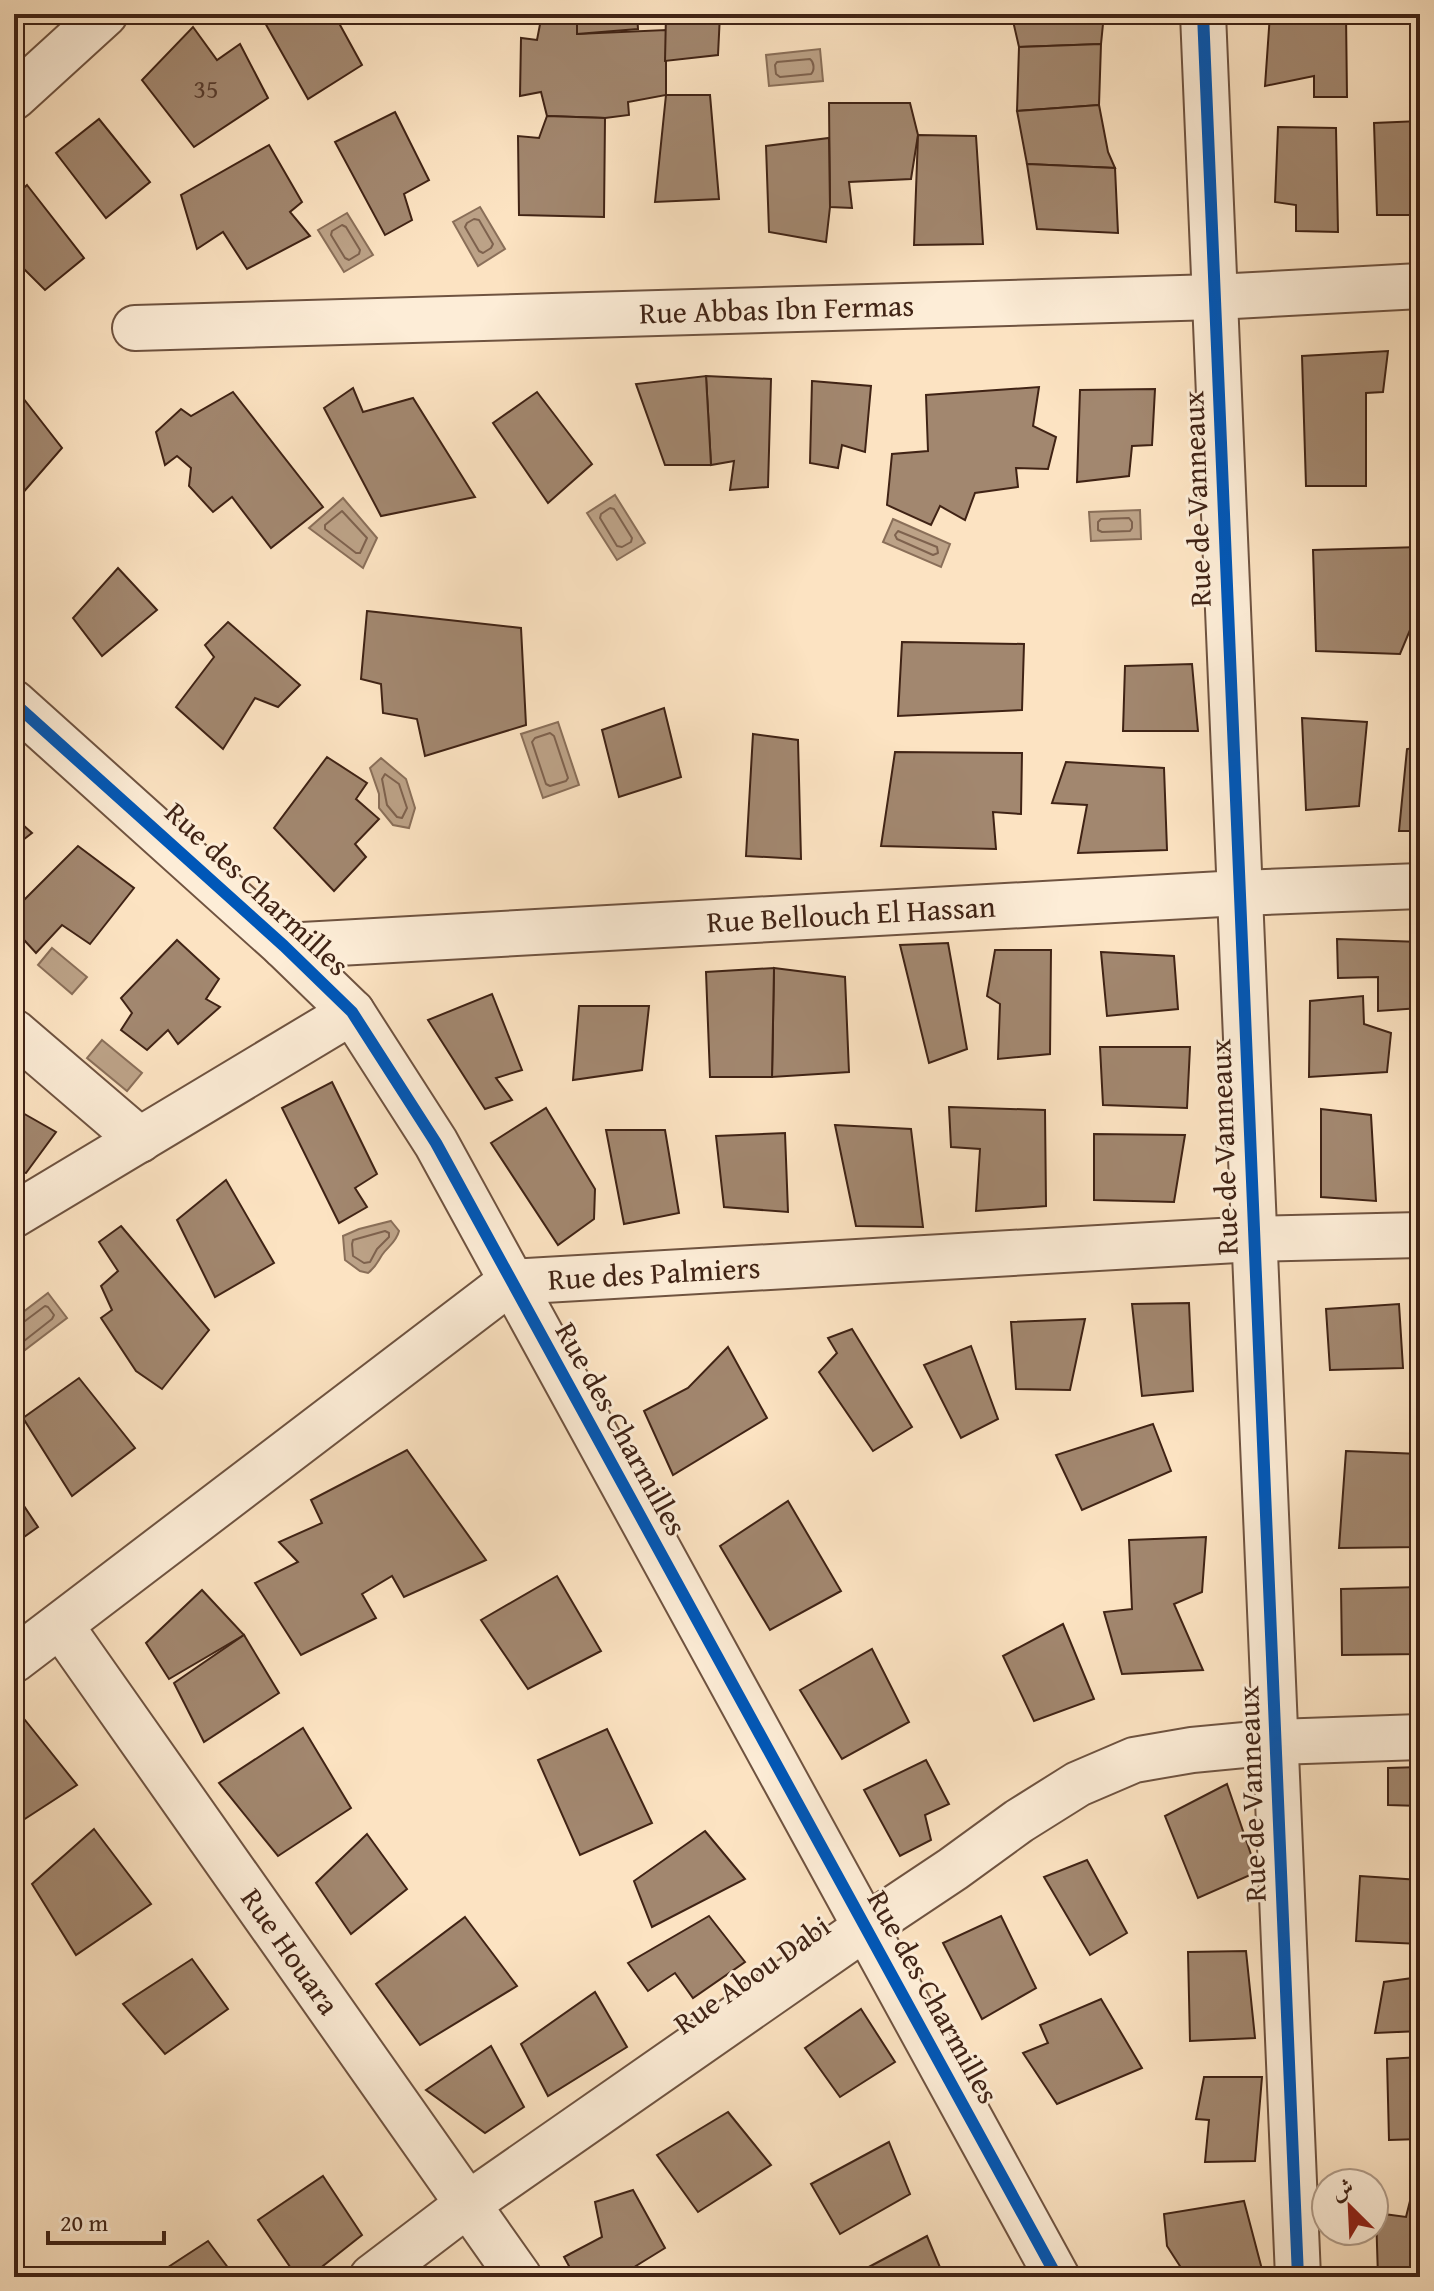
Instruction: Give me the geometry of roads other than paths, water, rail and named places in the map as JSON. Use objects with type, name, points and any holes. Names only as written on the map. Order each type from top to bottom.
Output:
[{"type":"street","points":[[14,97],[105,14]]},
{"type":"street","name":"Rue de Vanneaux","points":[[1203,14],[1298,2277]]},
{"type":"street","name":"Rue Abbas Ibn Fermas","points":[[135,328],[1215,297],[1420,286]]},
{"type":"street","name":"Rue des Charmilles","points":[[14,703],[284,946],[352,1012],[436,1143],[1057,2277]]},
{"type":"street","name":"Rue Bellouch El Hassan","points":[[284,946],[1240,893],[1420,886]]},
{"type":"street","points":[[14,1215],[352,1012]]},
{"type":"street","points":[[14,1032],[140,1140]]},
{"type":"street","name":"Rue des Palmiers","points":[[14,1660],[510,1282],[1254,1239],[1420,1235]]},
{"type":"street","name":"Rue Houara","points":[[61,1626],[519,2277]]},
{"type":"street","name":"Rue Abou Dabi","points":[[372,2277],[468,2204],[1019,1821],[1078,1784],[1134,1760],[1192,1750],[1276,1742],[1420,1737]]},
{"type":"water","points":[[820,49],[823,81],[769,86],[766,55]]},
{"type":"water","points":[[480,207],[505,249],[478,266],[453,222]]},
{"type":"water","points":[[347,213],[373,255],[344,272],[318,230]]},
{"type":"water","points":[[615,495],[645,543],[617,560],[587,513]]},
{"type":"water","points":[[343,498],[377,538],[363,568],[309,528]]},
{"type":"water","points":[[1140,510],[1141,539],[1091,541],[1089,512]]},
{"type":"water","points":[[893,519],[950,544],[941,567],[883,542]]},
{"type":"water","points":[[558,722],[579,785],[543,798],[521,734]]},
{"type":"water","points":[[381,758],[406,779],[415,808],[409,828],[393,825],[379,808],[379,794],[370,768]]},
{"type":"water","points":[[52,948],[87,977],[72,994],[38,965]]},
{"type":"water","points":[[102,1040],[142,1073],[127,1091],[87,1058]]},
{"type":"water","points":[[391,1221],[399,1231],[398,1235],[371,1271],[360,1271],[345,1260],[343,1236]]},
{"type":"water","points":[[48,1293],[67,1318],[21,1353],[14,1344],[14,1319]]}]
